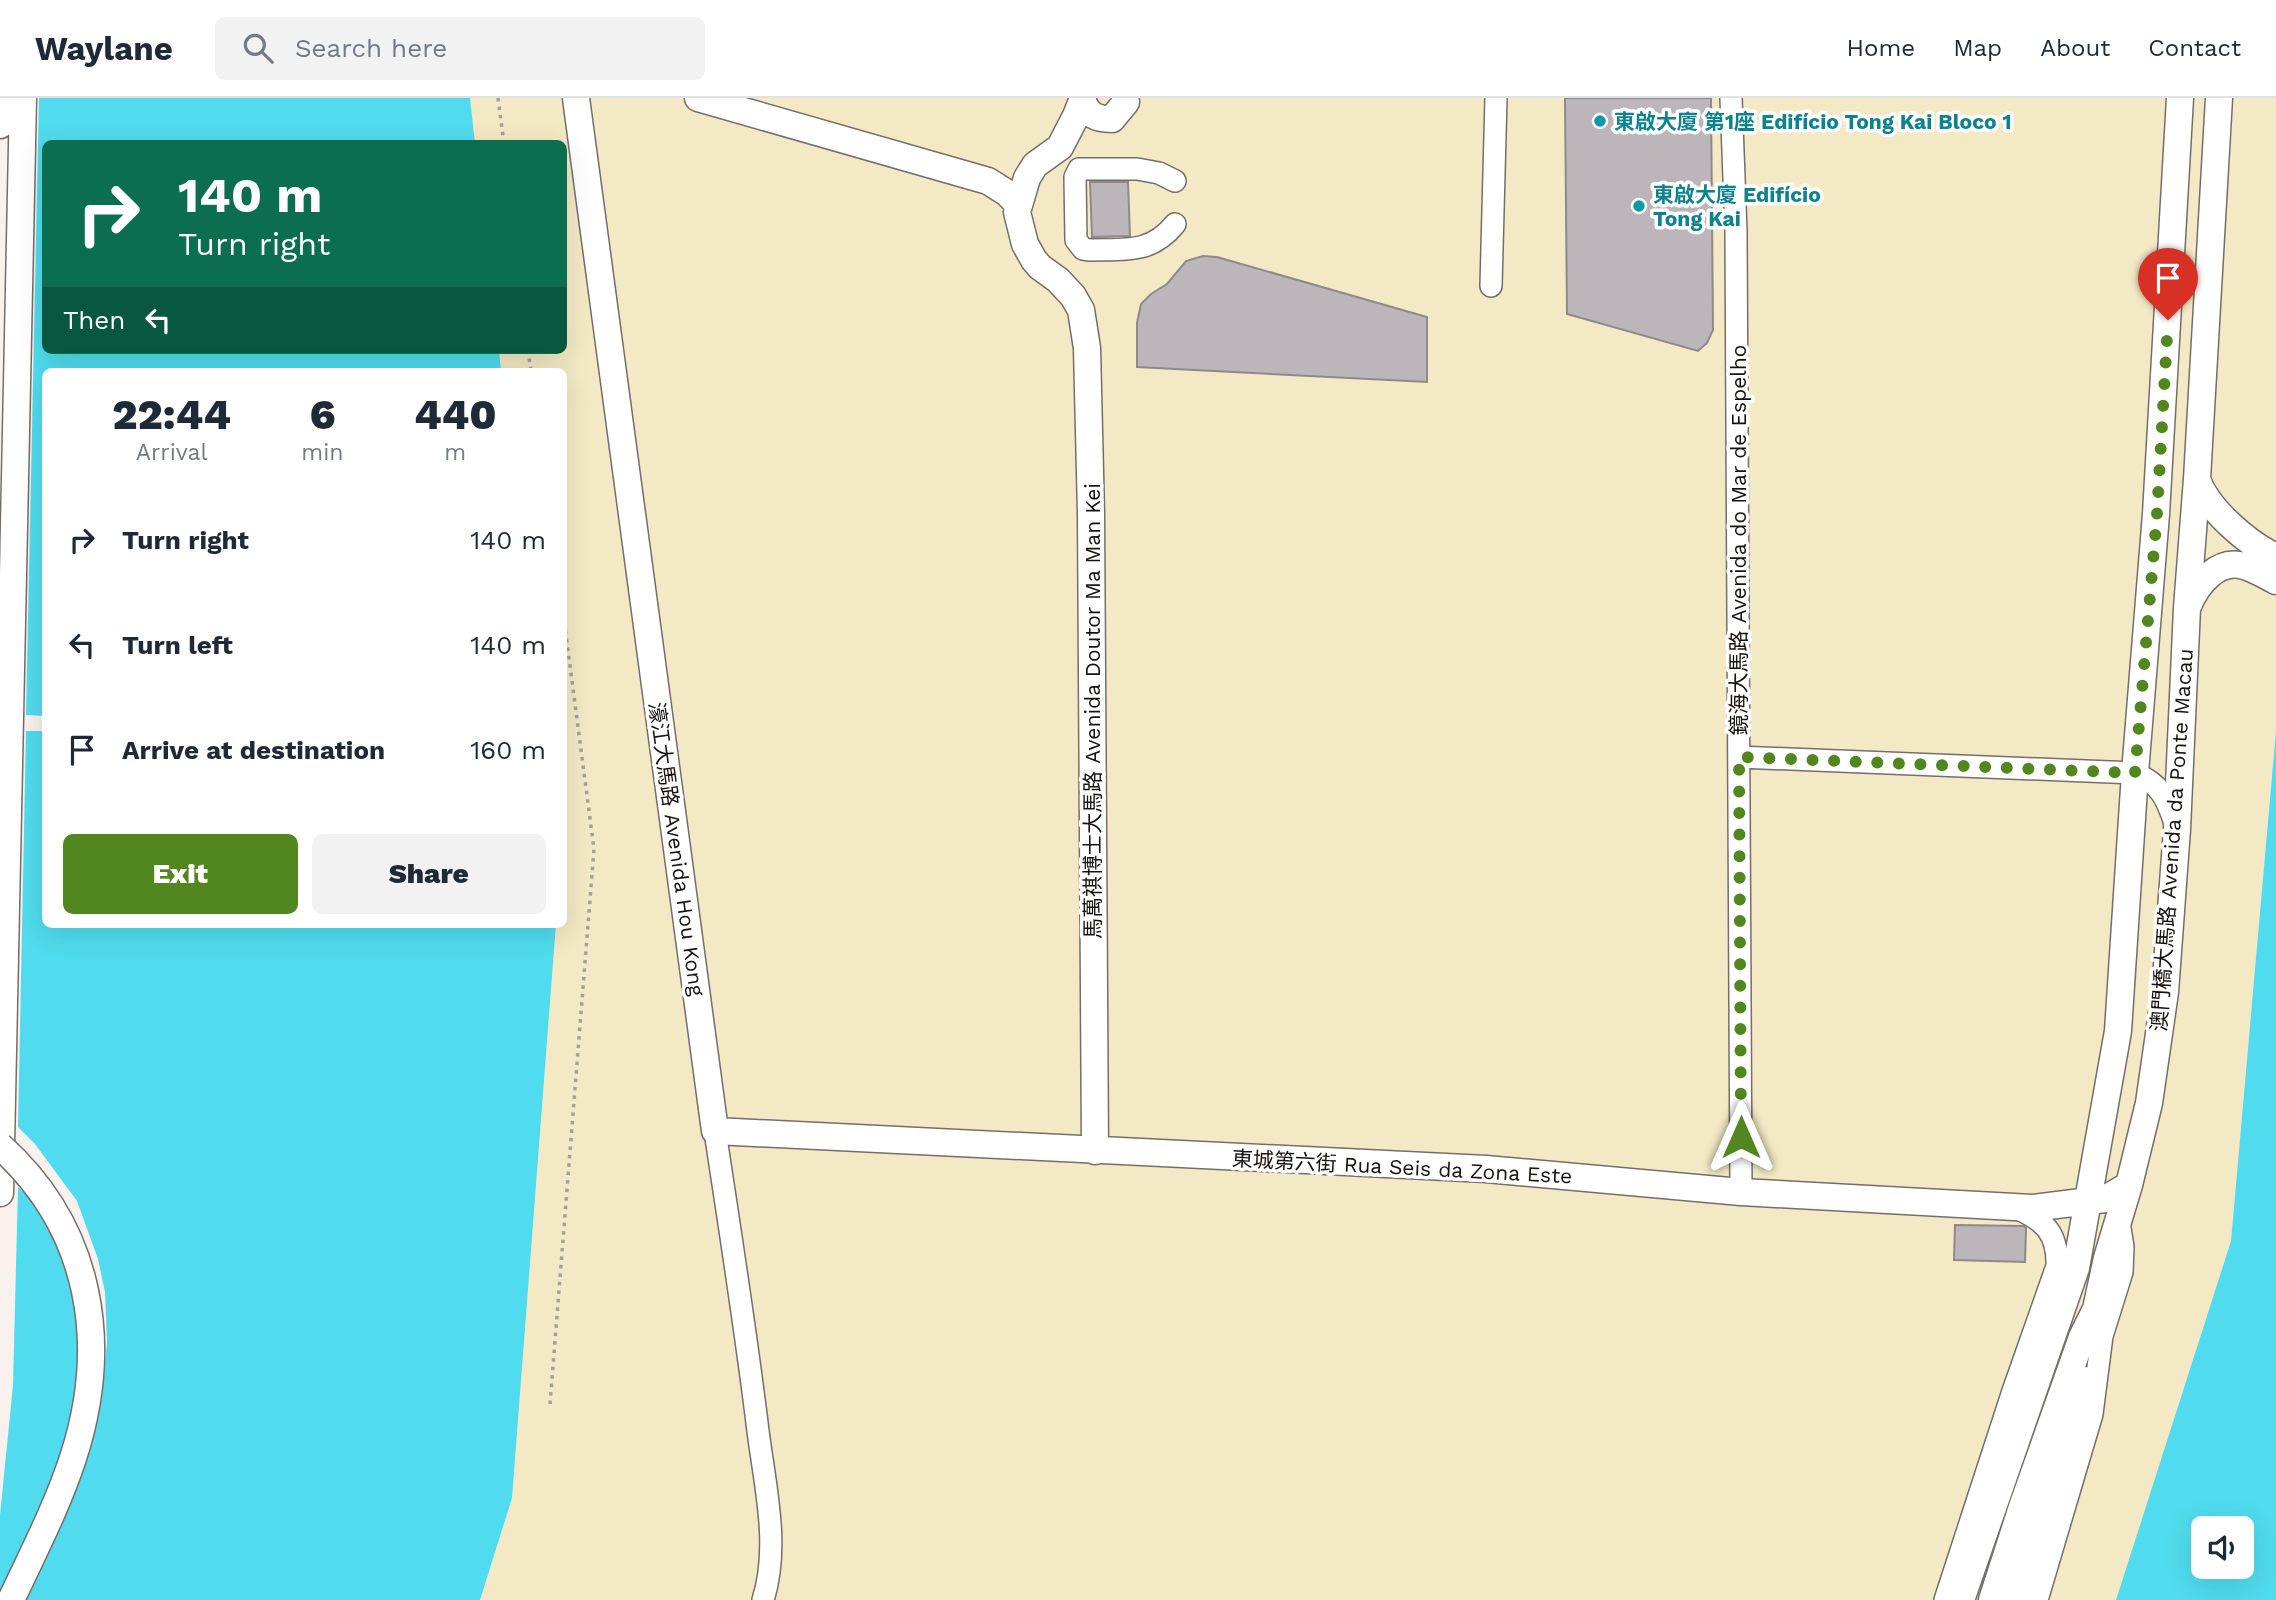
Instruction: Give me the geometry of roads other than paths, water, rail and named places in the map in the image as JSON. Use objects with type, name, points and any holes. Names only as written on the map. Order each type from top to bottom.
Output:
[{"type":"main road","points":[[0,125],[1,98]]},
{"type":"main road","points":[[0,1193],[23,98]]},
{"type":"main road","name":"濠江大馬路 Avenida Hou Kong","points":[[576,98],[715,1131]]},
{"type":"main road","points":[[698,98],[988,181],[1018,204],[1027,178],[1035,165],[1060,147],[1082,99]]},
{"type":"main road","points":[[1082,99],[1088,114],[1100,119],[1112,119],[1122,109],[1125,98]]},
{"type":"main road","name":"澳門橋大馬路 Avenida da Ponte Macau","points":[[1961,1600],[2076,1268],[2118,1031],[2135,773],[2157,514],[2180,98]]},
{"type":"main road","name":"澳門橋大馬路 Avenida da Ponte Macau","points":[[1992,1600],[2073,1363],[2096,1309],[2149,1103],[2165,992],[2177,829],[2187,608],[2197,479],[2218,98]]},
{"type":"main road","name":"馬萬祺博士大馬路 Avenida Doutor Ma Man Kei","points":[[1018,204],[1018,225],[1025,244],[1040,267],[1058,280],[1073,296],[1081,310],[1087,348],[1091,528],[1095,1151]]},
{"type":"main road","points":[[2197,479],[2201,491],[2267,565]]},
{"type":"main road","points":[[2214,572],[2225,547],[2227,533],[2224,519]]},
{"type":"main road","points":[[2187,608],[2203,579],[2214,572],[2229,566],[2267,565]]},
{"type":"main road","name":"東城第六街 Rua Seis da Zona Este","points":[[715,1131],[1486,1169],[1741,1192],[2032,1208],[2112,1197],[2129,1185]]},
{"type":"main road","points":[[0,1146],[38,1188],[66,1235],[77,1260],[88,1300],[93,1354],[89,1395],[73,1459],[55,1507],[11,1600]]},
{"type":"main road","points":[[2015,1600],[2075,1414],[2095,1340],[2096,1309]]},
{"type":"street","points":[[1491,286],[1496,98]]},
{"type":"street","name":"鏡海大馬路 Avenida do Mar de Espelho","points":[[1731,98],[1736,231],[1741,1192]]},
{"type":"street","points":[[1175,181],[1159,173],[1137,169],[1079,169],[1075,177],[1076,240],[1083,249],[1135,249],[1162,239],[1175,224]]},
{"type":"street","points":[[1739,757],[2135,773],[2159,788],[2177,829]]},
{"type":"street","name":"濠江大馬路 Avenida Hou Kong","points":[[715,1131],[749,1354],[771,1532],[770,1564],[763,1600]]},
{"type":"street","points":[[1945,1600],[2057,1266],[2056,1247],[2043,1222],[2014,1207]]},
{"type":"street","points":[[2038,1600],[2092,1414],[2102,1336],[2123,1261],[2119,1220]]},
{"type":"water","points":[[0,98],[470,98],[475,140],[42,140],[42,354],[499,354],[501,368],[42,368],[42,928],[556,928],[512,1498],[480,1600],[0,1600]]},
{"type":"water","points":[[2276,731],[2276,1600],[2116,1600],[2231,1241]]},
{"type":"place","name":"東啟大廈 第1座 Edifício Tong Kai Bloco 1","points":[[1600,121]]},
{"type":"place","name":"東啟大廈 Edifício Tong Kai","points":[[1639,206]]}]
